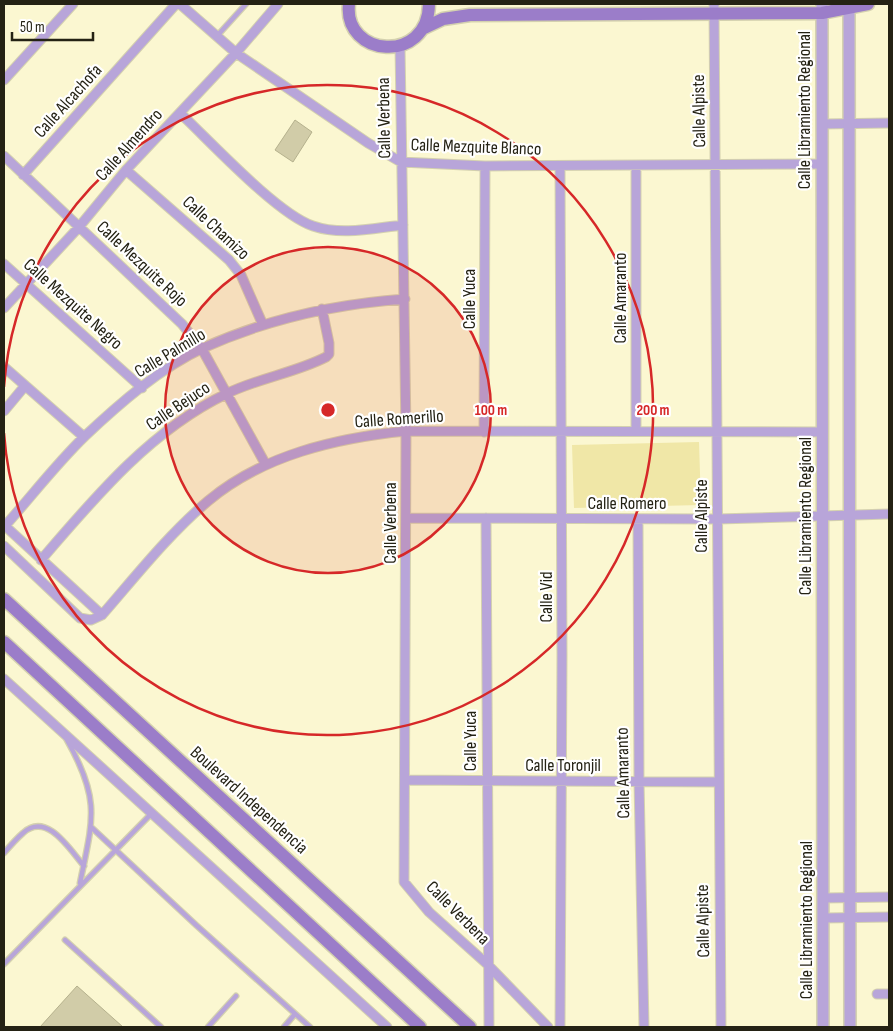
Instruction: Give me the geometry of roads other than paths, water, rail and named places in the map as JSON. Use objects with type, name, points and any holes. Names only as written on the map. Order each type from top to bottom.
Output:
[{"type":"main road","points":[[349,4],[352,24],[360,36],[372,44],[385,48],[400,46],[413,39],[424,28],[442,19],[470,16],[714,9],[822,9],[868,4]]},
{"type":"main road","points":[[424,28],[429,15],[429,4]]},
{"type":"main road","name":"Boulevard Independencia","points":[[4,599],[470,1027]]},
{"type":"main road","points":[[4,642],[420,1027]]},
{"type":"street","points":[[4,80],[72,4]]},
{"type":"street","name":"Calle Alcachofa","points":[[23,175],[176,4]]},
{"type":"street","name":"Calle Mezquite Blanco","points":[[180,4],[236,53],[360,138],[401,162],[485,166],[822,164]]},
{"type":"street","name":"Calle Almendro","points":[[4,308],[79,227],[126,170],[236,53],[278,4]]},
{"type":"street","points":[[849,7],[850,1027]]},
{"type":"street","name":"Calle Alpiste","points":[[714,9],[722,1027]]},
{"type":"street","name":"Calle Libramiento Regional","points":[[822,9],[823,1027]]},
{"type":"street","name":"Calle Verbena","points":[[400,46],[406,431],[406,780],[404,882],[429,912],[487,964],[548,1027]]},
{"type":"street","points":[[180,113],[266,194],[312,226],[332,230],[356,231],[404,225]]},
{"type":"street","points":[[822,124],[889,123]]},
{"type":"street","name":"Calle Mezquite Rojo","points":[[4,156],[162,303],[182,324],[202,349],[266,465]]},
{"type":"street","name":"Calle Yuca","points":[[484,432],[485,166]]},
{"type":"street","name":"Calle Vid","points":[[560,166],[562,519],[560,1027]]},
{"type":"street","name":"Calle Amaranto","points":[[636,166],[636,430]]},
{"type":"street","name":"Calle Chamizo","points":[[126,170],[229,260],[241,274],[263,325]]},
{"type":"street","name":"Calle Mezquite Negro","points":[[4,264],[142,388]]},
{"type":"street","name":"Calle Palmillo","points":[[4,526],[84,437],[142,388],[202,349],[263,325],[322,309],[405,299]]},
{"type":"street","name":"Calle Bejuco","points":[[41,560],[77,518],[132,461],[180,420],[227,393],[326,357],[329,354],[330,343],[322,309]]},
{"type":"street","points":[[4,367],[84,437]]},
{"type":"street","points":[[4,411],[24,386]]},
{"type":"street","name":"Calle Romerillo","points":[[102,615],[181,526],[221,492],[266,465],[327,444],[374,434],[406,431],[636,430],[822,432]]},
{"type":"street","name":"Calle Romero","points":[[406,518],[717,519],[889,514]]},
{"type":"street","name":"Calle Yuca","points":[[486,518],[487,964],[489,1027]]},
{"type":"street","name":"Calle Amaranto","points":[[638,519],[639,781],[644,1027]]},
{"type":"street","points":[[4,526],[102,615],[91,620],[80,618],[4,546]]},
{"type":"street","points":[[4,679],[388,1027]]},
{"type":"street","name":"Calle Toronjil","points":[[406,780],[719,782]]},
{"type":"street","points":[[824,898],[889,897]]},
{"type":"street","points":[[824,918],[889,917]]},
{"type":"street","points":[[876,994],[889,994]]},
{"type":"lane","points":[[217,36],[246,4]]},
{"type":"lane","points":[[65,736],[88,782],[92,808],[91,827],[80,885]]},
{"type":"lane","points":[[4,964],[152,813]]},
{"type":"lane","points":[[4,853],[24,831],[32,827],[46,827],[54,831],[84,866]]},
{"type":"lane","points":[[91,827],[310,1027]]},
{"type":"lane","points":[[65,940],[161,1027]]},
{"type":"lane","points":[[208,1027],[236,996]]},
{"type":"lane","points":[[284,1027],[295,1014]]}]
